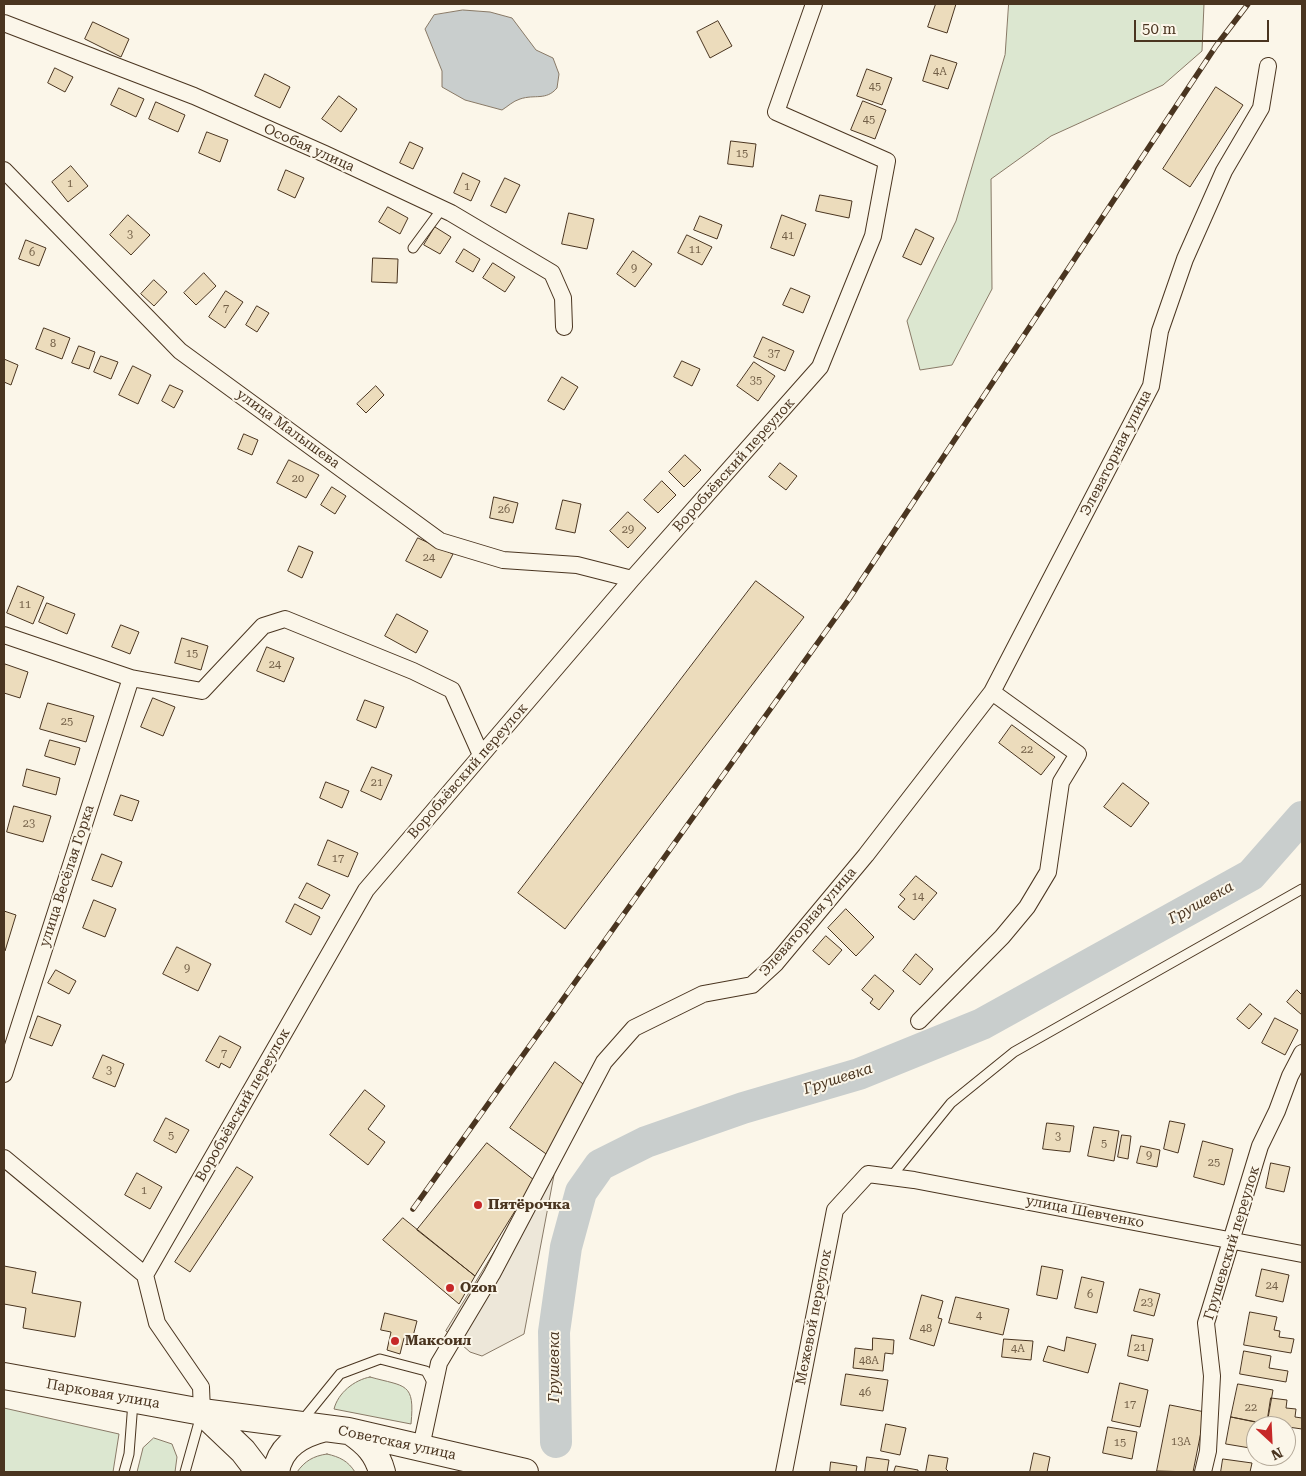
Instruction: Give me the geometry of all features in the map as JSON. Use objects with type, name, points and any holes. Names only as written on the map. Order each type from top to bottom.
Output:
[{"type":"main road","name":"Парковая улица","points":[[4,1376],[202,1412],[300,1424]]},
{"type":"main road","points":[[202,1412],[243,1451],[259,1472]]},
{"type":"main road","name":"Советская улица","points":[[300,1424],[337,1429],[526,1472]]},
{"type":"main road","points":[[276,1472],[277,1464],[288,1445],[306,1433],[337,1429],[366,1442],[379,1459],[382,1472]]},
{"type":"street","name":"Воробьёвский переулок","points":[[145,1275],[366,890],[632,579],[820,367],[873,236],[887,161],[776,112],[814,4]]},
{"type":"street","name":"Особая улица","points":[[4,23],[194,96],[451,213],[552,273],[563,298],[564,327]]},
{"type":"street","name":"Элеваторная улица","points":[[421,1447],[439,1363],[496,1265],[604,1062],[634,1028],[702,994],[752,984],[776,963],[866,856],[992,692],[1151,386],[1160,331],[1186,259],[1224,171],[1260,108],[1268,66]]},
{"type":"street","name":"улица Малышева","points":[[4,170],[180,351],[440,541],[503,560],[577,565],[632,579]]},
{"type":"street","points":[[4,635],[131,678],[202,691],[263,626],[285,619],[413,671],[452,690],[481,755]]},
{"type":"street","name":"улица Весёлая Горка","points":[[4,1074],[131,678]]},
{"type":"street","points":[[919,1021],[1002,937],[1031,900],[1048,872],[1061,782],[1078,754],[992,692]]},
{"type":"street","name":"Грушевский переулок","points":[[1203,1472],[1208,1451],[1212,1376],[1206,1323],[1260,1146],[1302,1053]]},
{"type":"street","points":[[4,1158],[145,1275],[157,1323],[201,1387],[202,1412]]},
{"type":"street","name":"улица Шевченко","points":[[868,1174],[890,1176],[1302,1254]]},
{"type":"street","name":"Межевой переулок","points":[[784,1472],[835,1210],[868,1174]]},
{"type":"lane","points":[[413,248],[441,210]]},
{"type":"lane","points":[[890,1176],[951,1103],[1014,1052],[1302,889]]},
{"type":"lane","points":[[300,1424],[340,1374],[380,1359],[426,1371],[434,1387]]},
{"type":"lane","points":[[124,1472],[129,1454],[133,1400]]},
{"type":"lane","points":[[185,1472],[202,1412]]},
{"type":"green space","points":[[1009,4],[1204,4],[1202,51],[1163,85],[1051,136],[991,179],[992,289],[952,365],[920,370],[907,321],[956,221],[1005,55]]},
{"type":"green space","points":[[370,1377],[406,1388],[411,1400],[411,1424],[334,1409],[339,1398],[348,1388],[358,1381]]},
{"type":"green space","points":[[4,1408],[119,1434],[113,1472],[4,1472]]},
{"type":"green space","points":[[154,1438],[172,1444],[177,1457],[175,1472],[137,1472],[143,1448]]},
{"type":"green space","points":[[327,1454],[343,1460],[355,1472],[297,1472],[310,1460]]},
{"type":"shaded area","points":[[463,10],[490,12],[512,18],[536,50],[553,58],[559,74],[557,88],[544,96],[517,100],[502,110],[465,100],[442,87],[442,71],[425,29],[434,15]]},
{"type":"shaded area","points":[[544,1171],[554,1175],[524,1334],[482,1356],[470,1352],[446,1331]]},
{"type":"building","points":[[936,4],[956,4],[947,33],[928,27]]},
{"type":"building","points":[[718,21],[732,46],[710,58],[697,32]]},
{"type":"building","points":[[93,22],[129,39],[121,57],[85,39]]},
{"type":"building","points":[[931,55],[957,63],[948,89],[923,81]]},
{"type":"building","points":[[55,68],[73,77],[65,92],[48,83]]},
{"type":"building","points":[[867,69],[892,78],[882,105],[857,96]]},
{"type":"building","points":[[265,74],[290,87],[280,108],[255,96]]},
{"type":"building","points":[[1216,87],[1243,105],[1190,187],[1163,169]]},
{"type":"building","points":[[119,88],[144,99],[136,117],[111,105]]},
{"type":"building","points":[[339,96],[357,109],[341,132],[322,119]]},
{"type":"building","points":[[863,101],[886,110],[875,139],[851,130]]},
{"type":"building","points":[[156,102],[185,115],[178,132],[149,119]]},
{"type":"building","points":[[207,132],[228,140],[220,162],[199,153]]},
{"type":"building","points":[[731,141],[756,144],[753,167],[728,164]]},
{"type":"building","points":[[410,142],[423,148],[413,169],[400,163]]},
{"type":"building","points":[[71,166],[88,186],[68,202],[52,182]]},
{"type":"building","points":[[286,170],[304,178],[295,198],[278,190]]},
{"type":"building","points":[[463,173],[480,181],[471,201],[454,193]]},
{"type":"building","points":[[505,178],[520,185],[506,213],[491,206]]},
{"type":"building","points":[[820,195],[852,201],[849,218],[816,211]]},
{"type":"building","points":[[388,207],[408,218],[400,234],[379,222]]},
{"type":"building","points":[[569,213],[594,219],[587,249],[562,244]]},
{"type":"building","points":[[128,215],[150,235],[131,255],[110,235]]},
{"type":"building","points":[[782,215],[806,224],[794,256],[771,248]]},
{"type":"building","points":[[700,216],[722,225],[717,239],[694,230]]},
{"type":"building","points":[[435,227],[451,237],[440,254],[424,245]]},
{"type":"building","points":[[916,229],[934,238],[921,265],[903,257]]},
{"type":"building","points":[[687,235],[712,247],[702,265],[678,253]]},
{"type":"building","points":[[26,240],[46,248],[39,266],[19,259]]},
{"type":"building","points":[[464,249],[480,259],[473,272],[456,262]]},
{"type":"building","points":[[633,251],[652,264],[635,287],[617,274]]},
{"type":"building","points":[[373,258],[398,259],[397,283],[372,282]]},
{"type":"building","points":[[493,263],[515,277],[505,292],[483,278]]},
{"type":"building","points":[[204,273],[216,286],[196,305],[184,293]]},
{"type":"building","points":[[154,280],[167,292],[154,306],[141,294]]},
{"type":"building","points":[[791,288],[810,296],[803,313],[783,305]]},
{"type":"building","points":[[226,291],[243,302],[225,328],[209,317]]},
{"type":"building","points":[[257,306],[269,313],[257,332],[246,325]]},
{"type":"building","points":[[44,328],[70,338],[62,359],[36,349]]},
{"type":"building","points":[[763,337],[794,351],[785,371],[754,357]]},
{"type":"building","points":[[79,346],[95,352],[89,369],[72,363]]},
{"type":"building","points":[[101,356],[118,362],[111,379],[94,372]]},
{"type":"building","points":[[4,359],[18,365],[11,385],[4,382]]},
{"type":"building","points":[[682,361],[700,369],[692,386],[674,377]]},
{"type":"building","points":[[754,362],[775,376],[758,401],[737,386]]},
{"type":"building","points":[[133,366],[151,375],[138,404],[119,395]]},
{"type":"building","points":[[562,377],[578,387],[564,410],[548,401]]},
{"type":"building","points":[[170,385],[183,391],[174,408],[162,401]]},
{"type":"building","points":[[376,386],[384,395],[366,413],[357,404]]},
{"type":"building","points":[[244,434],[258,440],[252,455],[238,449]]},
{"type":"building","points":[[685,455],[701,470],[684,487],[669,472]]},
{"type":"building","points":[[289,460],[319,475],[306,498],[277,483]]},
{"type":"building","points":[[780,463],[797,476],[786,490],[769,477]]},
{"type":"building","points":[[662,481],[676,495],[658,513],[644,500]]},
{"type":"building","points":[[332,487],[346,496],[335,514],[321,505]]},
{"type":"building","points":[[494,497],[518,503],[513,523],[490,518]]},
{"type":"building","points":[[563,500],[581,504],[575,533],[556,529]]},
{"type":"building","points":[[628,512],[646,528],[628,548],[610,531]]},
{"type":"building","points":[[418,538],[453,554],[441,578],[406,561]]},
{"type":"building","points":[[299,546],[313,552],[302,578],[288,571]]},
{"type":"building","points":[[756,581],[804,617],[565,929],[518,893]]},
{"type":"building","points":[[18,586],[44,597],[33,624],[7,613]]},
{"type":"building","points":[[47,603],[75,614],[67,634],[39,622]]},
{"type":"building","points":[[397,614],[428,631],[416,653],[385,636]]},
{"type":"building","points":[[121,625],[139,632],[130,654],[112,647]]},
{"type":"building","points":[[182,638],[208,646],[201,670],[175,663]]},
{"type":"building","points":[[267,647],[294,658],[284,682],[257,671]]},
{"type":"building","points":[[5,664],[28,672],[20,698],[4,693]]},
{"type":"building","points":[[153,698],[175,707],[163,736],[141,727]]},
{"type":"building","points":[[365,700],[384,707],[376,728],[357,720]]},
{"type":"building","points":[[48,703],[94,716],[86,742],[40,729]]},
{"type":"building","points":[[1012,725],[1055,757],[1041,775],[999,743]]},
{"type":"building","points":[[50,740],[80,748],[75,765],[45,756]]},
{"type":"building","points":[[372,767],[392,775],[381,800],[361,791]]},
{"type":"building","points":[[27,769],[60,778],[56,795],[23,786]]},
{"type":"building","points":[[326,782],[349,791],[342,808],[320,798]]},
{"type":"building","points":[[1123,783],[1149,803],[1131,827],[1104,807]]},
{"type":"building","points":[[121,795],[139,801],[132,821],[114,815]]},
{"type":"building","points":[[14,806],[51,816],[43,842],[7,832]]},
{"type":"building","points":[[328,840],[358,853],[348,877],[318,865]]},
{"type":"building","points":[[102,854],[122,862],[112,887],[92,880]]},
{"type":"building","points":[[916,876],[937,893],[914,920],[898,907],[905,899],[900,895]]},
{"type":"building","points":[[307,883],[330,895],[322,909],[299,898]]},
{"type":"building","points":[[94,900],[116,909],[105,937],[83,928]]},
{"type":"building","points":[[295,904],[320,917],[311,935],[286,922]]},
{"type":"building","points":[[846,909],[874,937],[856,956],[828,928]]},
{"type":"building","points":[[4,911],[16,915],[5,951],[4,951]]},
{"type":"building","points":[[826,936],[842,950],[829,965],[813,951]]},
{"type":"building","points":[[177,947],[211,964],[198,991],[163,974]]},
{"type":"building","points":[[916,954],[933,969],[920,985],[903,971]]},
{"type":"building","points":[[56,970],[76,981],[69,994],[48,983]]},
{"type":"building","points":[[875,975],[894,991],[879,1010],[870,1003],[873,999],[862,990]]},
{"type":"building","points":[[1297,990],[1302,995],[1302,1015],[1287,1002]]},
{"type":"building","points":[[1250,1004],[1262,1014],[1249,1029],[1237,1019]]},
{"type":"building","points":[[38,1016],[61,1025],[52,1046],[30,1038]]},
{"type":"building","points":[[1275,1018],[1298,1030],[1285,1055],[1262,1043]]},
{"type":"building","points":[[220,1036],[241,1047],[230,1068],[221,1063],[219,1068],[206,1061]]},
{"type":"building","points":[[103,1055],[124,1064],[115,1087],[93,1078]]},
{"type":"building","points":[[555,1062],[587,1087],[549,1156],[510,1128]]},
{"type":"building","points":[[365,1090],[385,1106],[368,1129],[385,1142],[368,1165],[330,1135]]},
{"type":"building","points":[[166,1118],[189,1130],[176,1153],[154,1141]]},
{"type":"building","points":[[1170,1121],[1185,1124],[1178,1153],[1164,1149]]},
{"type":"building","points":[[1047,1123],[1074,1126],[1070,1152],[1043,1149]]},
{"type":"building","points":[[1094,1127],[1119,1131],[1114,1161],[1088,1156]]},
{"type":"building","points":[[1122,1135],[1131,1136],[1128,1159],[1118,1157]]},
{"type":"building","points":[[1203,1141],[1233,1149],[1224,1185],[1194,1177]]},
{"type":"building","name":"Пятёрочка","points":[[487,1143],[534,1180],[475,1276],[417,1230]]},
{"type":"building","points":[[1141,1146],[1160,1150],[1157,1167],[1137,1163]]},
{"type":"building","points":[[1271,1163],[1290,1167],[1284,1192],[1266,1188]]},
{"type":"building","points":[[237,1167],[253,1177],[190,1272],[175,1262]]},
{"type":"building","points":[[137,1173],[162,1187],[150,1209],[125,1195]]},
{"type":"building","points":[[403,1218],[475,1276],[459,1304],[383,1240]]},
{"type":"building","points":[[4,1266],[36,1272],[32,1293],[81,1302],[75,1337],[23,1328],[26,1308],[4,1304]]},
{"type":"building","points":[[1042,1266],[1063,1270],[1057,1299],[1037,1295]]},
{"type":"building","points":[[1262,1269],[1289,1275],[1283,1302],[1256,1296]]},
{"type":"building","points":[[1082,1277],[1104,1282],[1097,1313],[1075,1308]]},
{"type":"building","points":[[1140,1289],[1160,1294],[1154,1316],[1134,1311]]},
{"type":"building","points":[[922,1295],[943,1301],[938,1318],[942,1319],[934,1346],[910,1339]]},
{"type":"building","points":[[956,1297],[1009,1309],[1003,1335],[949,1323]]},
{"type":"building","points":[[1250,1312],[1277,1317],[1274,1330],[1280,1331],[1279,1337],[1294,1339],[1291,1353],[1244,1345]]},
{"type":"building","points":[[385,1313],[417,1321],[412,1340],[404,1338],[400,1354],[387,1350],[391,1332],[381,1330]]},
{"type":"building","points":[[1132,1335],[1153,1339],[1148,1361],[1128,1356]]},
{"type":"building","points":[[1067,1337],[1096,1344],[1088,1373],[1043,1361],[1048,1346],[1064,1351]]},
{"type":"building","points":[[873,1338],[894,1340],[893,1354],[885,1353],[883,1371],[853,1368],[855,1348],[872,1350]]},
{"type":"building","points":[[1004,1339],[1033,1341],[1031,1360],[1002,1357]]},
{"type":"building","points":[[1244,1351],[1271,1356],[1269,1368],[1288,1371],[1286,1382],[1240,1374]]},
{"type":"building","points":[[846,1374],[888,1380],[883,1411],[841,1405]]},
{"type":"building","points":[[1120,1383],[1148,1390],[1140,1427],[1112,1421]]},
{"type":"building","points":[[1238,1384],[1273,1390],[1268,1416],[1246,1416],[1246,1420],[1231,1417]]},
{"type":"building","points":[[1271,1398],[1287,1400],[1286,1408],[1296,1409],[1295,1416],[1268,1416]]},
{"type":"building","points":[[1170,1405],[1205,1412],[1193,1472],[1157,1471]]},
{"type":"building","points":[[1231,1417],[1246,1420],[1246,1447],[1226,1444]]},
{"type":"building","points":[[1296,1417],[1302,1418],[1302,1429],[1296,1428]]},
{"type":"building","points":[[886,1424],[906,1428],[900,1455],[881,1451]]},
{"type":"building","points":[[1108,1427],[1137,1432],[1132,1459],[1103,1453]]},
{"type":"building","points":[[1034,1453],[1050,1457],[1047,1472],[1030,1472]]},
{"type":"building","points":[[929,1455],[948,1458],[946,1469],[949,1472],[926,1472]]},
{"type":"building","points":[[867,1457],[889,1460],[887,1472],[865,1472]]},
{"type":"building","points":[[1223,1459],[1246,1462],[1246,1466],[1251,1466],[1250,1472],[1221,1472]]},
{"type":"building","points":[[831,1462],[857,1466],[856,1472],[830,1472]]},
{"type":"building","points":[[896,1466],[918,1470],[918,1472],[894,1472]]},
{"type":"waterway","name":"Грушевка","points":[[556,1442],[554,1332],[566,1247],[581,1192],[600,1165],[646,1142],[743,1108],[859,1074],[982,1024],[1251,875],[1302,817]]},
{"type":"railway","points":[[413,1209],[849,599],[1216,46],[1248,4]]},
{"type":"place","name":"Пятёрочка","points":[[478,1205]]},
{"type":"place","name":"Ozon","points":[[450,1288]]},
{"type":"place","name":"Максоил","points":[[395,1341]]}]
